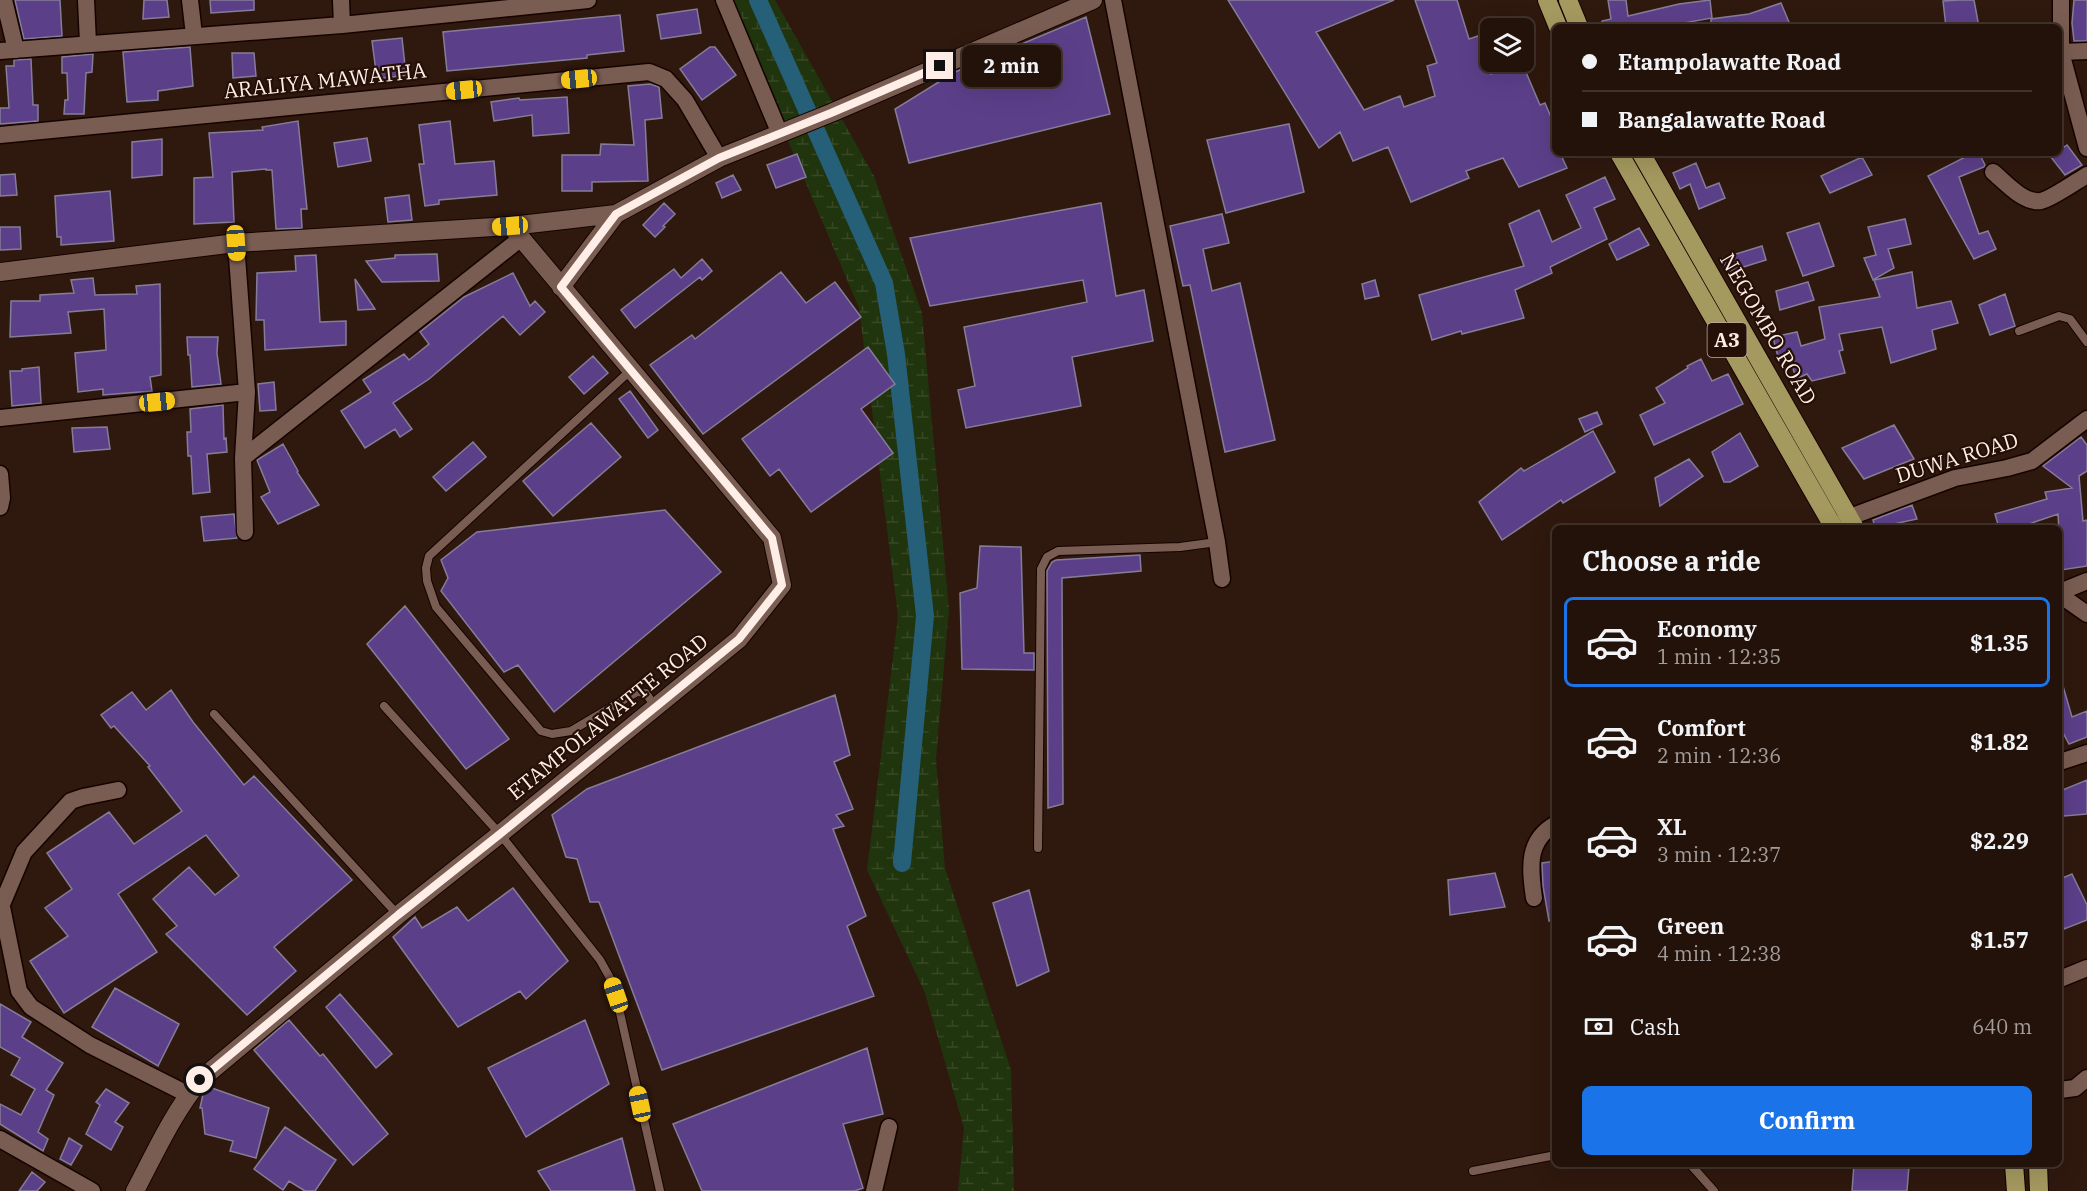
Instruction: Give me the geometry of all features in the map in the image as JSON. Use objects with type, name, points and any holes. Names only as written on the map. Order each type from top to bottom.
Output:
[{"type":"highway","points":[[1547,0],[1557,24]]},
{"type":"highway","points":[[1568,0],[1578,24]]},
{"type":"highway","name":"NEGOMBO ROAD","points":[[1621,156],[1832,525]]},
{"type":"highway","name":"NEGOMBO ROAD","points":[[1643,156],[1853,522]]},
{"type":"highway","points":[[2014,1167],[2016,1191]]},
{"type":"highway","points":[[2038,1167],[2039,1191]]},
{"type":"street","points":[[4,0],[8,50],[342,25],[588,0]]},
{"type":"street","points":[[86,0],[88,43]]},
{"type":"street","points":[[190,0],[194,35]]},
{"type":"street","points":[[341,0],[342,25]]},
{"type":"street","points":[[724,0],[780,134]]},
{"type":"street","points":[[0,272],[236,243],[515,233],[616,214],[719,158],[831,113],[1093,0]]},
{"type":"street","points":[[1113,0],[1217,542],[1222,579]]},
{"type":"street","points":[[2061,0],[2061,24]]},
{"type":"street","points":[[2062,52],[2087,51]]},
{"type":"street","points":[[2062,56],[2087,148]]},
{"type":"street","name":"ARALIYA MAWATHA","points":[[0,135],[649,72],[666,79],[685,100],[719,158]]},
{"type":"street","points":[[1993,172],[2019,194],[2042,201],[2087,175]]},
{"type":"street","points":[[561,287],[616,214]]},
{"type":"street","points":[[243,458],[515,233]]},
{"type":"street","name":"ETAMPOLAWATTE ROAD","points":[[135,1191],[160,1143],[200,1080],[398,915],[739,639],[782,585],[772,538],[515,233]]},
{"type":"street","points":[[236,243],[247,392],[243,458],[245,531]]},
{"type":"street","points":[[0,418],[247,392]]},
{"type":"street","name":"DUWA ROAD","points":[[1853,522],[1955,478],[2032,461],[2087,419]]},
{"type":"street","points":[[0,474],[2,498],[0,507]]},
{"type":"street","points":[[2062,592],[2087,581]]},
{"type":"street","points":[[2062,595],[2087,614]]},
{"type":"street","points":[[2062,761],[2087,753]]},
{"type":"street","points":[[118,790],[71,801],[24,852],[1,908],[19,991],[31,1007],[90,1045],[189,1095]]},
{"type":"street","points":[[1534,898],[1530,866],[1536,843],[1545,830],[1552,826]]},
{"type":"street","points":[[2062,978],[2087,968]]},
{"type":"street","points":[[2062,1090],[2074,1088],[2087,1078]]},
{"type":"street","points":[[874,1191],[889,1127]]},
{"type":"street","points":[[0,1139],[92,1191]]},
{"type":"lane","points":[[2019,331],[2059,316],[2070,319],[2087,342]]},
{"type":"lane","points":[[631,370],[429,556],[426,568],[436,607],[541,731],[552,734],[571,731],[637,692],[646,693],[655,707]]},
{"type":"lane","points":[[1038,849],[1041,569],[1047,557],[1058,551],[1180,547],[1217,542]]},
{"type":"lane","points":[[384,706],[500,834],[600,960],[616,995],[660,1191]]},
{"type":"lane","points":[[214,714],[398,915]]},
{"type":"lane","points":[[1473,1170],[1552,1156]]},
{"type":"lane","points":[[1693,1167],[1714,1191]]},
{"type":"green space","points":[[728,0],[775,0],[874,176],[922,313],[949,609],[936,759],[945,868],[1011,1070],[1014,1191],[958,1191],[964,1128],[925,993],[867,870],[898,616],[859,308]]},
{"type":"building","points":[[15,0],[60,0],[62,36],[24,39]]},
{"type":"building","points":[[144,0],[167,0],[169,17],[143,19]]},
{"type":"building","points":[[210,0],[254,0],[254,10],[211,13]]},
{"type":"building","points":[[1228,0],[1394,0],[1316,32],[1364,110],[1400,96],[1404,107],[1435,96],[1427,66],[1437,63],[1415,0],[1457,0],[1469,39],[1480,35],[1480,72],[1490,72],[1491,74],[1526,72],[1540,105],[1545,103],[1552,120],[1552,156],[1561,156],[1567,168],[1519,187],[1503,158],[1466,171],[1469,178],[1411,202],[1388,147],[1353,161],[1340,132],[1319,148]]},
{"type":"building","points":[[1608,0],[1626,0],[1628,16],[1679,4],[1710,0],[1712,18],[1679,24],[1602,24],[1602,21],[1611,19]]},
{"type":"building","points":[[1974,0],[1978,24],[1946,24],[1943,1]]},
{"type":"building","points":[[2074,0],[2087,0],[2087,41],[2074,41],[2072,23]]},
{"type":"building","points":[[1781,3],[1790,24],[1711,24],[1711,19],[1749,14]]},
{"type":"building","points":[[697,9],[701,33],[661,39],[657,15]]},
{"type":"building","points":[[620,15],[624,51],[587,55],[587,58],[447,71],[443,32]]},
{"type":"building","points":[[1086,17],[1110,114],[909,163],[895,109],[955,72]]},
{"type":"building","points":[[402,38],[406,75],[377,79],[372,41]]},
{"type":"building","points":[[190,47],[193,86],[158,91],[158,100],[127,102],[123,52]]},
{"type":"building","points":[[710,47],[715,47],[736,75],[702,100],[680,69]]},
{"type":"building","points":[[232,53],[254,53],[256,76],[233,78]]},
{"type":"building","points":[[93,54],[92,72],[86,73],[84,114],[64,114],[65,100],[68,100],[67,73],[62,73],[62,57]]},
{"type":"building","points":[[31,59],[33,105],[38,105],[38,121],[0,124],[0,108],[9,108],[6,66],[14,66],[14,60]]},
{"type":"building","points":[[650,84],[659,87],[662,118],[645,120],[648,181],[592,182],[592,191],[562,191],[562,155],[600,155],[601,144],[634,145],[628,86]]},
{"type":"building","points":[[567,97],[569,133],[533,136],[532,115],[494,121],[491,102],[519,98],[520,100]]},
{"type":"building","points":[[298,121],[307,209],[301,209],[302,228],[276,229],[272,170],[266,169],[232,172],[234,222],[194,224],[194,178],[213,177],[209,133],[263,130],[262,127]]},
{"type":"building","points":[[450,121],[455,164],[494,161],[497,195],[439,200],[439,204],[425,206],[419,164],[424,164],[419,125]]},
{"type":"building","points":[[1289,124],[1304,192],[1226,213],[1207,140]]},
{"type":"building","points":[[367,138],[371,161],[338,167],[334,143]]},
{"type":"building","points":[[162,139],[162,175],[132,178],[132,142]]},
{"type":"building","points":[[2067,145],[2082,165],[2065,175],[2050,156],[2062,156],[2062,149]]},
{"type":"building","points":[[797,154],[806,177],[776,188],[767,165]]},
{"type":"building","points":[[1967,156],[1980,156],[1984,167],[1959,177],[1979,234],[1988,231],[1996,249],[1974,259],[1928,176]]},
{"type":"building","points":[[1862,157],[1872,175],[1830,193],[1821,176]]},
{"type":"building","points":[[1696,163],[1706,188],[1719,183],[1725,198],[1699,209],[1690,184],[1680,189],[1673,173]]},
{"type":"building","points":[[15,174],[17,195],[0,196],[0,175]]},
{"type":"building","points":[[733,175],[741,190],[722,198],[716,183]]},
{"type":"building","points":[[1605,177],[1615,199],[1594,208],[1607,239],[1550,267],[1552,273],[1515,290],[1524,318],[1462,334],[1461,331],[1432,340],[1419,295],[1524,266],[1509,224],[1539,210],[1552,242],[1581,228],[1566,195]]},
{"type":"building","points":[[110,191],[114,241],[61,245],[61,237],[57,237],[55,196]]},
{"type":"building","points":[[409,195],[412,220],[388,222],[385,198]]},
{"type":"building","points":[[664,203],[675,214],[655,237],[643,225]]},
{"type":"building","points":[[1101,203],[1116,296],[1144,290],[1153,341],[1072,357],[1081,406],[966,428],[958,390],[975,386],[964,327],[1087,302],[1083,280],[930,306],[910,238]]},
{"type":"building","points":[[1222,214],[1229,243],[1203,249],[1212,291],[1240,283],[1275,440],[1225,452],[1190,285],[1183,286],[1170,226]]},
{"type":"building","points":[[1905,219],[1911,244],[1888,249],[1894,268],[1873,280],[1864,258],[1876,255],[1868,227]]},
{"type":"building","points":[[1819,223],[1834,266],[1803,276],[1787,233]]},
{"type":"building","points":[[0,227],[20,227],[21,249],[0,250]]},
{"type":"building","points":[[1639,228],[1649,245],[1617,260],[1609,244]]},
{"type":"building","points":[[1762,246],[1766,260],[1727,272],[1723,258]]},
{"type":"building","points":[[437,254],[439,281],[382,282],[366,261],[395,258],[395,255]]},
{"type":"building","points":[[316,255],[320,322],[346,321],[346,345],[265,350],[264,320],[256,320],[257,273],[296,271],[295,256]]},
{"type":"building","points":[[702,259],[712,271],[702,280],[700,277],[635,328],[621,310],[674,269],[681,278]]},
{"type":"building","points":[[781,272],[806,303],[835,282],[861,317],[703,434],[650,365],[692,335],[695,339]]},
{"type":"building","points":[[1912,272],[1917,308],[1951,301],[1958,323],[1932,330],[1936,349],[1891,363],[1882,327],[1839,334],[1843,350],[1839,351],[1845,373],[1812,381],[1807,374],[1796,379],[1789,354],[1778,357],[1773,337],[1797,332],[1801,346],[1825,339],[1819,307],[1880,297],[1874,280]]},
{"type":"building","points":[[513,273],[530,306],[535,301],[545,312],[520,335],[503,316],[429,379],[393,403],[412,429],[400,437],[395,429],[365,448],[341,411],[371,392],[363,380],[404,354],[409,360],[429,344],[420,332],[464,297]]},
{"type":"building","points":[[93,278],[95,295],[137,294],[136,286],[160,284],[161,375],[150,377],[152,391],[103,395],[103,389],[78,392],[75,353],[106,350],[104,309],[68,312],[71,333],[10,337],[11,301],[40,301],[40,295],[74,293],[71,280]]},
{"type":"building","points":[[355,279],[375,309],[358,310]]},
{"type":"building","points":[[1375,280],[1379,296],[1365,299],[1362,284]]},
{"type":"building","points":[[1808,282],[1814,300],[1780,310],[1776,291]]},
{"type":"building","points":[[2005,294],[2015,326],[1990,335],[1979,305]]},
{"type":"building","points":[[187,337],[218,337],[217,353],[221,384],[192,387]]},
{"type":"building","points":[[868,347],[895,384],[861,409],[893,453],[811,512],[779,469],[770,476],[742,439]]},
{"type":"building","points":[[593,356],[608,373],[584,394],[569,377]]},
{"type":"building","points":[[1701,359],[1712,381],[1728,374],[1743,404],[1654,445],[1640,415],[1665,403],[1656,388]]},
{"type":"building","points":[[39,367],[41,403],[12,406],[10,371]]},
{"type":"building","points":[[274,382],[276,410],[260,411],[258,384]]},
{"type":"building","points":[[630,391],[658,430],[648,438],[619,399]]},
{"type":"building","points":[[223,405],[224,439],[226,438],[227,452],[207,454],[210,492],[193,494],[187,432],[191,432],[190,409]]},
{"type":"building","points":[[1597,412],[1602,424],[1585,432],[1579,419]]},
{"type":"building","points":[[591,423],[621,457],[553,516],[523,481]]},
{"type":"building","points":[[1894,425],[1914,459],[1864,479],[1842,448]]},
{"type":"building","points":[[107,427],[110,449],[74,452],[72,428]]},
{"type":"building","points":[[1593,431],[1615,472],[1563,503],[1561,500],[1502,540],[1479,502],[1521,468],[1524,471]]},
{"type":"building","points":[[1740,433],[1758,466],[1730,482],[1724,482],[1712,452]]},
{"type":"building","points":[[2081,437],[2087,445],[2087,471],[2079,476],[2083,521],[2087,520],[2087,566],[2062,570],[2062,525],[2059,525],[2058,514],[2026,525],[1998,525],[1995,514],[2047,499],[2045,492],[2072,488],[2043,466]]},
{"type":"building","points":[[473,442],[486,457],[446,491],[433,477]]},
{"type":"building","points":[[283,444],[297,472],[319,505],[278,524],[261,497],[270,492],[257,460]]},
{"type":"building","points":[[1689,459],[1703,476],[1660,506],[1655,478]]},
{"type":"building","points":[[1912,505],[1917,519],[1889,525],[1874,525],[1873,520]]},
{"type":"building","points":[[665,510],[721,572],[554,712],[518,665],[504,672],[441,591],[448,578],[441,560],[477,532]]},
{"type":"building","points":[[234,514],[237,538],[204,541],[201,517]]},
{"type":"building","points":[[980,546],[1021,547],[1024,653],[1034,653],[1034,670],[962,669],[960,593],[977,588]]},
{"type":"building","points":[[1140,555],[1141,571],[1062,578],[1063,804],[1048,808],[1047,571],[1052,562],[1056,560]]},
{"type":"building","points":[[405,606],[509,739],[466,769],[367,644]]},
{"type":"building","points":[[2062,686],[2072,717],[2087,711],[2087,737],[2069,744],[2062,731]]},
{"type":"building","points":[[171,690],[193,722],[244,785],[254,776],[352,880],[274,947],[296,971],[247,1015],[166,934],[177,926],[153,899],[189,867],[215,895],[239,876],[206,835],[118,894],[157,952],[64,1013],[30,961],[68,936],[45,908],[72,889],[47,853],[109,812],[134,844],[182,811],[148,767],[150,766],[101,715],[132,692],[146,710]]},
{"type":"building","points":[[835,695],[850,755],[834,762],[853,809],[836,815],[844,826],[833,829],[866,916],[847,926],[874,996],[662,1070],[599,902],[590,902],[577,859],[566,857],[552,815],[587,789]]},
{"type":"building","points":[[2087,780],[2087,814],[2064,816],[2062,790]]},
{"type":"building","points":[[1552,862],[1552,921],[1549,921],[1542,863]]},
{"type":"building","points":[[1495,873],[1505,907],[1450,915],[1448,880]]},
{"type":"building","points":[[2072,874],[2087,905],[2087,920],[2064,929],[2062,922],[2062,878]]},
{"type":"building","points":[[513,888],[568,961],[526,999],[520,991],[458,1027],[393,937],[415,917],[422,928],[457,907],[468,921]]},
{"type":"building","points":[[1029,890],[1049,971],[1017,986],[993,903]]},
{"type":"building","points":[[115,988],[179,1024],[158,1066],[92,1027]]},
{"type":"building","points":[[340,994],[392,1054],[376,1068],[326,1007]]},
{"type":"building","points":[[0,1004],[31,1022],[22,1037],[63,1063],[46,1090],[54,1095],[38,1132],[48,1139],[43,1151],[0,1124],[0,1104],[21,1115],[35,1089],[11,1075],[20,1058],[0,1047]]},
{"type":"building","points":[[289,1020],[320,1056],[323,1054],[388,1134],[353,1165],[254,1050]]},
{"type":"building","points":[[585,1020],[609,1084],[526,1137],[488,1068]]},
{"type":"building","points":[[867,1048],[883,1114],[843,1124],[863,1188],[855,1191],[702,1191],[673,1124]]},
{"type":"building","points":[[209,1087],[269,1108],[256,1158],[230,1151],[233,1141],[205,1134],[202,1108],[200,1108],[203,1094]]},
{"type":"building","points":[[106,1089],[129,1103],[115,1122],[123,1127],[111,1150],[86,1134],[100,1105],[96,1102]]},
{"type":"building","points":[[285,1127],[336,1160],[315,1191],[305,1191],[289,1181],[283,1190],[254,1169]]},
{"type":"building","points":[[69,1138],[82,1146],[71,1165],[60,1159]]},
{"type":"building","points":[[622,1138],[635,1191],[551,1191],[538,1171]]},
{"type":"building","points":[[1854,1167],[1909,1167],[1907,1191],[1852,1191]]},
{"type":"building","points":[[32,1172],[45,1182],[37,1191],[19,1191]]},
{"type":"waterway","points":[[758,0],[884,283],[896,354],[925,616],[902,863],[902,858]]},
{"type":"route","points":[[200,1080],[398,915],[739,639],[782,585],[772,538],[561,287],[616,214],[719,158],[940,66]]}]
